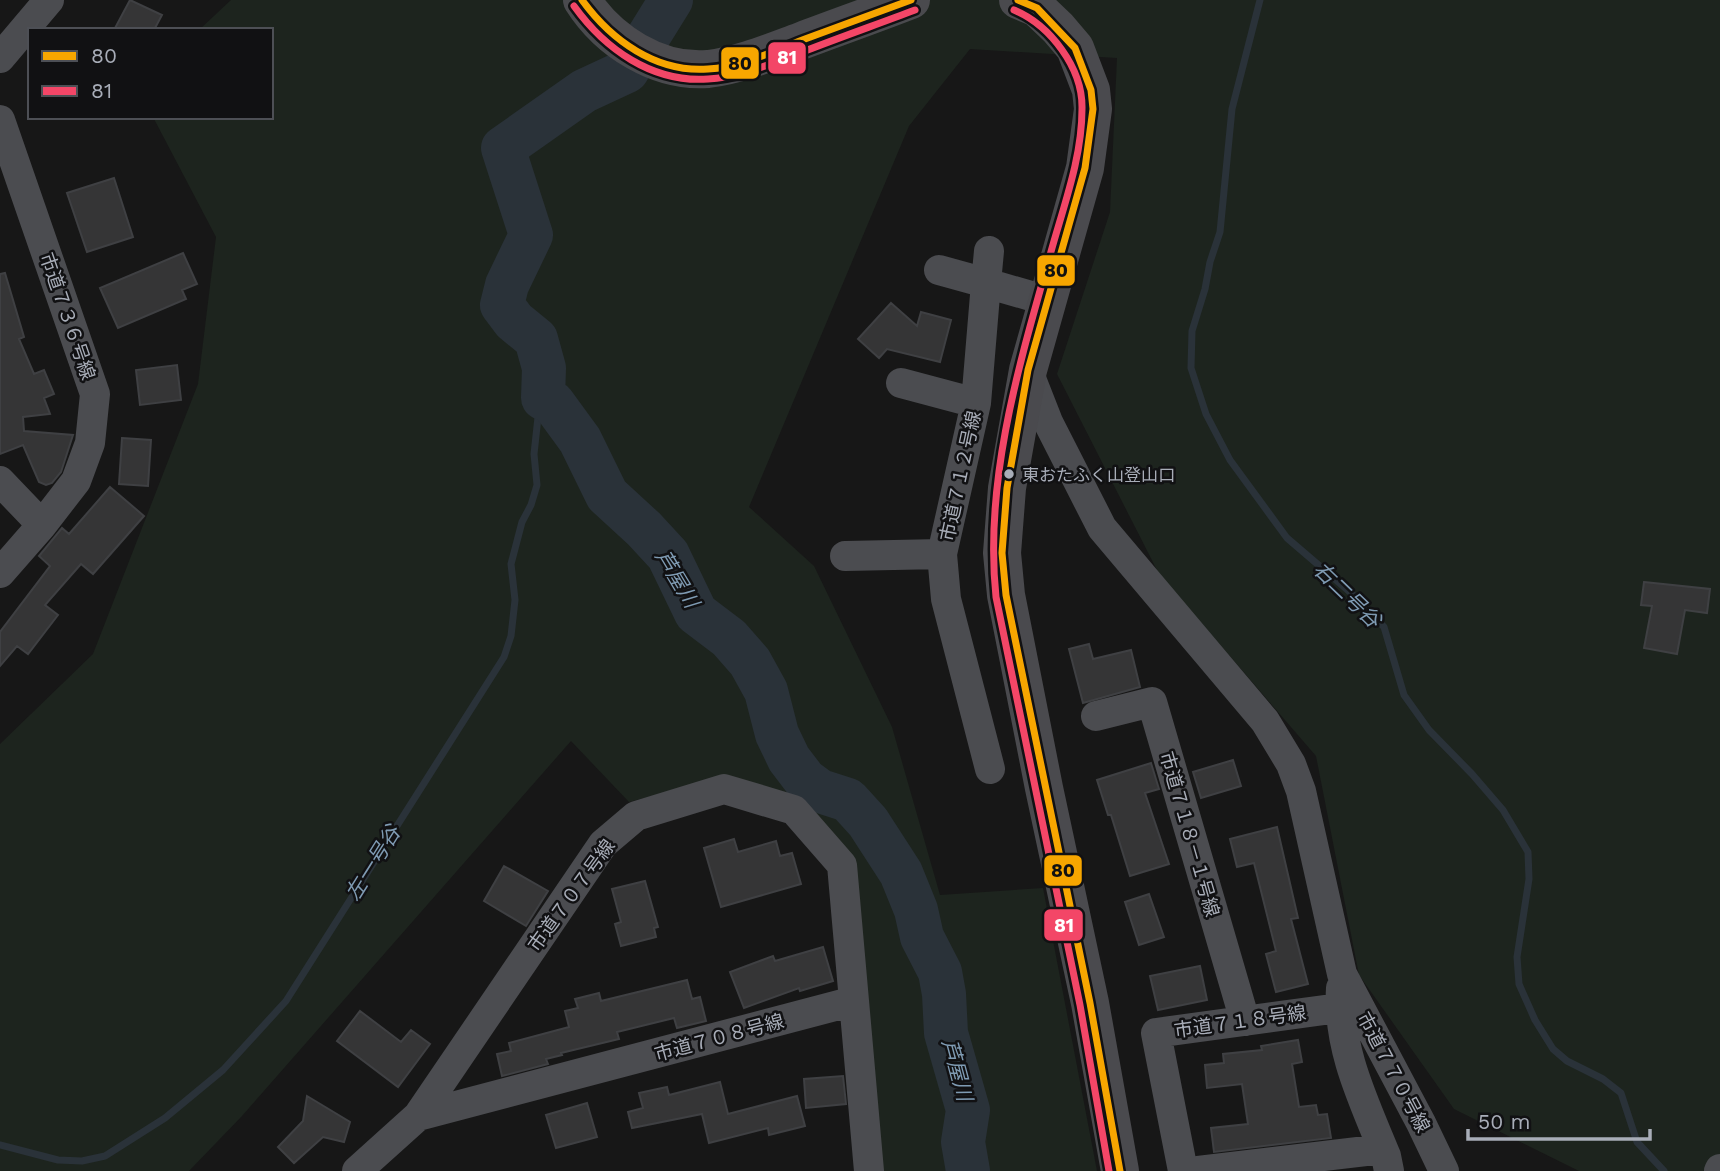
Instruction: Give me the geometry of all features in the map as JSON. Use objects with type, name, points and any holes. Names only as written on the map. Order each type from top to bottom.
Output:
[{"type":"street","points":[[0,58],[49,0]]},
{"type":"street","points":[[583,1],[598,22],[632,49],[655,60],[682,67],[707,69],[736,63],[912,0]]},
{"type":"street","points":[[1018,0],[1037,9],[1075,48],[1091,90],[1093,109],[1085,168],[1028,370],[1007,488],[1002,554],[1006,595],[1087,990],[1120,1171]]},
{"type":"street","name":"市道７３６号線","points":[[0,120],[95,394],[90,443],[76,481],[0,573]]},
{"type":"street","name":"市道７１２号線","points":[[989,251],[976,403],[942,554],[946,599],[989,769]]},
{"type":"street","points":[[939,270],[1048,300]]},
{"type":"street","points":[[1028,370],[1048,422],[1102,528],[1265,721],[1291,764],[1304,802],[1342,974],[1339,1008],[1349,1065],[1386,1160],[1198,1171]]},
{"type":"street","points":[[901,383],[976,403]]},
{"type":"street","points":[[0,481],[42,525]]},
{"type":"street","points":[[845,556],[942,554]]},
{"type":"street","name":"市道７１８－１号線","points":[[1096,716],[1152,702],[1245,1021]]},
{"type":"street","name":"市道７０７号線","points":[[357,1171],[418,1116],[603,844],[636,816],[724,789],[794,810],[842,865],[854,1001]]},
{"type":"street","name":"市道７７０号線","points":[[1342,974],[1444,1171]]},
{"type":"street","points":[[854,1001],[869,1171]]},
{"type":"street","name":"市道７０８号線","points":[[418,1116],[854,1001]]},
{"type":"street","name":"市道７１８号線","points":[[1183,1171],[1156,1033],[1339,1008]]},
{"type":"shaded area","points":[[231,0],[1720,0],[1720,1171],[1579,1171],[1454,1109],[1359,975],[1316,756],[1159,574],[1057,374],[1110,212],[1117,58],[970,49],[909,126],[749,507],[814,566],[892,727],[940,895],[1043,888],[1097,1171],[880,1171],[849,857],[725,777],[629,802],[571,741],[242,1116],[189,1171],[0,1171],[0,744],[93,654],[198,384],[216,237],[154,119],[273,119],[273,28],[201,28]]},
{"type":"building","points":[[130,0],[162,15],[155,28],[115,28]]},
{"type":"building","points":[[114,178],[133,237],[87,252],[67,193]]},
{"type":"building","points":[[183,253],[197,284],[182,290],[186,299],[118,328],[100,288]]},
{"type":"building","points":[[5,273],[24,337],[19,339],[34,374],[44,370],[54,394],[44,398],[50,414],[23,417],[24,431],[73,435],[61,472],[52,483],[46,485],[39,482],[23,445],[0,454],[0,274]]},
{"type":"building","points":[[891,303],[917,326],[921,312],[951,320],[940,362],[887,349],[879,358],[858,339]]},
{"type":"building","points":[[177,365],[181,400],[140,405],[136,370]]},
{"type":"building","points":[[122,438],[151,440],[148,486],[119,484]]},
{"type":"building","points":[[110,487],[144,516],[93,574],[81,564],[45,605],[58,615],[28,654],[17,646],[0,666],[0,632],[50,566],[39,556],[62,528],[69,534]]},
{"type":"building","points":[[1644,582],[1710,589],[1707,613],[1685,610],[1677,654],[1644,648],[1652,606],[1641,605]]},
{"type":"building","points":[[1089,644],[1093,659],[1131,650],[1140,687],[1083,703],[1069,649]]},
{"type":"building","points":[[1233,760],[1241,786],[1201,798],[1193,772]]},
{"type":"building","points":[[1151,763],[1159,789],[1145,793],[1169,864],[1130,876],[1097,780]]},
{"type":"building","points":[[1277,827],[1298,918],[1291,919],[1308,984],[1276,992],[1266,954],[1276,951],[1254,863],[1237,867],[1230,839]]},
{"type":"building","points":[[734,839],[738,852],[776,841],[780,856],[792,853],[801,884],[721,907],[704,848]]},
{"type":"building","points":[[504,866],[548,891],[526,926],[484,901]]},
{"type":"building","points":[[645,881],[658,927],[654,928],[656,937],[621,946],[615,924],[621,922],[612,889]]},
{"type":"building","points":[[1149,894],[1164,937],[1139,945],[1125,902]]},
{"type":"building","points":[[823,947],[833,981],[800,991],[799,988],[744,1008],[730,972],[773,956],[775,961]]},
{"type":"building","points":[[1200,966],[1207,1000],[1158,1010],[1150,976]]},
{"type":"building","points":[[687,980],[692,999],[700,997],[706,1021],[677,1028],[674,1018],[617,1032],[619,1039],[561,1053],[562,1055],[546,1059],[548,1064],[502,1076],[497,1054],[511,1051],[509,1043],[569,1027],[565,1011],[578,1008],[575,999],[599,993],[601,1001]]},
{"type":"building","points":[[360,1011],[401,1042],[411,1030],[430,1044],[398,1087],[337,1041]]},
{"type":"building","points":[[1298,1040],[1302,1062],[1292,1064],[1299,1107],[1316,1105],[1318,1115],[1327,1114],[1331,1138],[1214,1152],[1211,1128],[1248,1124],[1242,1084],[1207,1088],[1205,1065],[1224,1063],[1223,1054],[1262,1050],[1261,1046]]},
{"type":"building","points":[[843,1076],[846,1104],[806,1108],[804,1079]]},
{"type":"building","points":[[720,1082],[728,1114],[797,1096],[805,1126],[769,1135],[768,1128],[709,1143],[702,1114],[632,1128],[628,1112],[643,1108],[639,1093],[667,1087],[669,1095]]},
{"type":"building","points":[[307,1096],[350,1122],[344,1142],[323,1137],[294,1163],[278,1147],[303,1121]]},
{"type":"building","points":[[587,1103],[597,1137],[556,1148],[546,1115]]},
{"type":"waterway","name":"芦屋川","points":[[671,0],[627,71],[584,91],[503,148],[531,235],[507,285],[502,305],[514,321],[536,339],[544,368],[543,398],[553,403],[580,440],[607,495],[668,555],[696,613],[729,638],[750,662],[766,691],[777,734],[789,759],[805,780],[820,791],[848,800],[868,822],[901,873],[916,910],[922,937],[940,972],[946,1033],[968,1110],[963,1142],[968,1171]]},
{"type":"waterway","name":"右二号谷","points":[[1260,0],[1232,109],[1220,232],[1192,331],[1191,368],[1206,414],[1230,460],[1287,538],[1350,592],[1384,627],[1404,695],[1429,730],[1503,810],[1528,852],[1529,879],[1517,957],[1519,984],[1535,1020],[1553,1049],[1567,1061],[1603,1079],[1621,1093],[1637,1142],[1664,1171]]},
{"type":"waterway","name":"左一号谷","points":[[0,1145],[58,1160],[82,1161],[105,1156],[165,1118],[223,1070],[286,1001],[504,657],[511,636],[515,600],[511,564],[522,522],[537,485],[534,454],[539,408],[543,398]]},
{"type":"transit line","name":"80","points":[[582,0],[607,28],[636,51],[670,66],[689,69],[720,68],[757,58],[911,0]]},
{"type":"transit line","name":"80","points":[[1018,0],[1037,8],[1075,48],[1091,90],[1093,109],[1085,168],[1028,370],[1007,488],[1002,553],[1006,595],[1090,1003],[1120,1171]]},
{"type":"transit line","name":"81","points":[[574,6],[600,36],[632,60],[649,69],[687,79],[720,78],[745,73],[915,10]]},
{"type":"transit line","name":"81","points":[[1014,10],[1040,26],[1062,50],[1077,78],[1082,109],[1075,166],[1026,342],[1006,426],[995,511],[996,597],[1080,1005],[1109,1171]]},
{"type":"place","name":"東おたふく山登山口","points":[[1009,474]]}]
